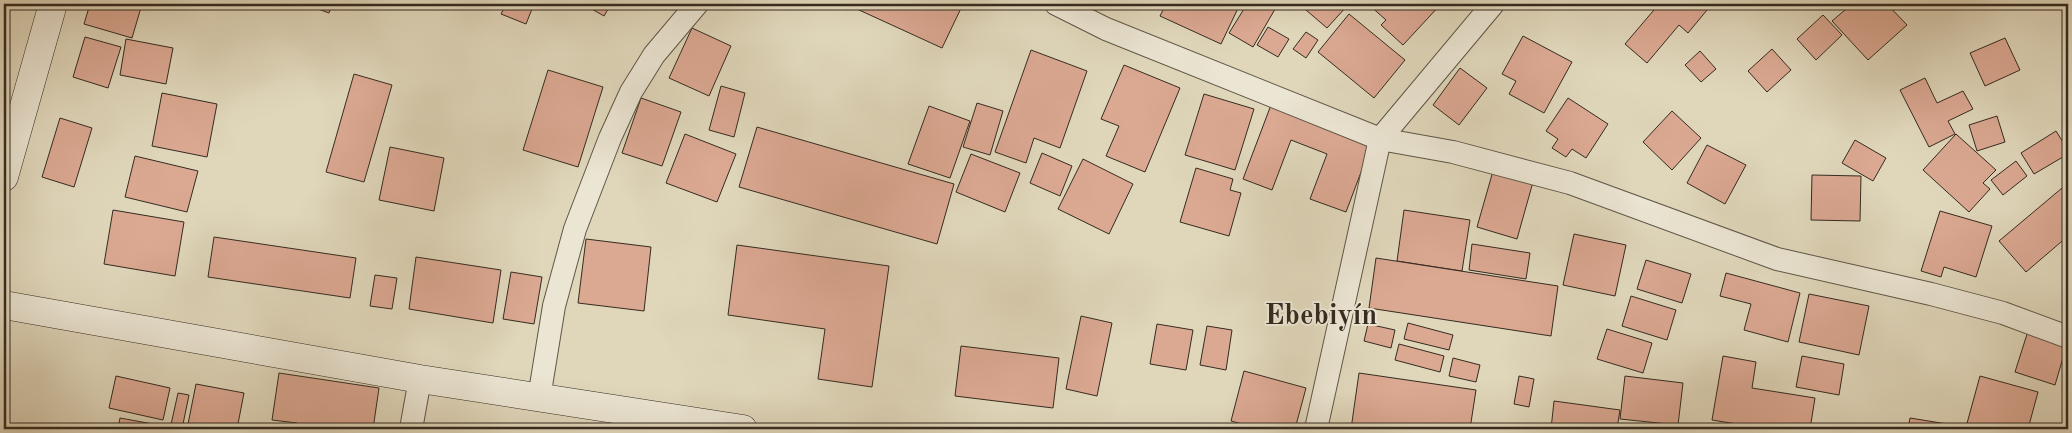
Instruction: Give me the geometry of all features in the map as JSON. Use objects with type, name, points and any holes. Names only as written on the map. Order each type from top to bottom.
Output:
[{"type":"street","points":[[4,177],[53,4]]},
{"type":"street","points":[[539,398],[554,306],[574,229],[610,138],[631,92],[654,55],[697,4]]},
{"type":"street","points":[[1056,4],[1106,29],[1380,139],[1454,152],[1570,183],[1777,259],[1931,294],[2003,313],[2068,337]]},
{"type":"street","points":[[1316,429],[1380,139],[1493,4]]},
{"type":"street","points":[[4,305],[420,379],[743,429]]},
{"type":"street","points":[[411,429],[420,379]]},
{"type":"building","points":[[90,4],[142,4],[132,38],[84,24]]},
{"type":"building","points":[[305,4],[332,4],[329,13]]},
{"type":"building","points":[[506,4],[534,4],[526,24],[501,14]]},
{"type":"building","points":[[583,4],[611,4],[604,16]]},
{"type":"building","points":[[846,4],[963,4],[942,48]]},
{"type":"building","points":[[1166,4],[1240,4],[1221,44],[1160,16]]},
{"type":"building","points":[[1247,4],[1278,4],[1253,47],[1229,33]]},
{"type":"building","points":[[1299,4],[1344,4],[1347,6],[1327,28]]},
{"type":"building","points":[[1368,4],[1441,4],[1403,45],[1381,25],[1386,20]]},
{"type":"building","points":[[1659,4],[1712,4],[1688,33],[1679,25],[1647,63],[1625,44]]},
{"type":"building","points":[[1852,4],[1887,4],[1907,25],[1868,60],[1832,21]]},
{"type":"building","points":[[1349,14],[1405,60],[1374,98],[1318,52]]},
{"type":"building","points":[[1823,15],[1842,35],[1816,60],[1797,39]]},
{"type":"building","points":[[1268,27],[1289,39],[1278,57],[1257,45]]},
{"type":"building","points":[[692,28],[731,46],[709,96],[669,78]]},
{"type":"building","points":[[1306,32],[1318,40],[1306,58],[1293,49]]},
{"type":"building","points":[[1523,36],[1572,62],[1544,113],[1509,94],[1516,81],[1502,74]]},
{"type":"building","points":[[85,37],[121,47],[108,88],[73,77]]},
{"type":"building","points":[[2005,38],[2020,70],[1985,86],[1970,53]]},
{"type":"building","points":[[126,39],[173,48],[166,84],[120,75]]},
{"type":"building","points":[[1772,49],[1791,70],[1767,92],[1748,71]]},
{"type":"building","points":[[1031,50],[1087,71],[1060,148],[1034,138],[1026,163],[995,152]]},
{"type":"building","points":[[1700,51],[1716,69],[1701,82],[1685,65]]},
{"type":"building","points":[[1124,65],[1180,88],[1145,172],[1106,156],[1119,126],[1101,119]]},
{"type":"building","points":[[1460,68],[1487,88],[1459,125],[1433,105]]},
{"type":"building","points":[[548,70],[603,87],[578,167],[523,150]]},
{"type":"building","points":[[354,74],[392,85],[364,182],[326,172]]},
{"type":"building","points":[[1925,78],[1937,103],[1963,91],[1973,109],[1948,121],[1955,134],[1929,147],[1900,90]]},
{"type":"building","points":[[721,86],[745,93],[734,137],[709,130]]},
{"type":"building","points":[[162,93],[217,104],[207,157],[152,146]]},
{"type":"building","points":[[1204,94],[1254,109],[1235,170],[1185,155]]},
{"type":"building","points":[[641,98],[681,112],[662,166],[622,153]]},
{"type":"building","points":[[1568,98],[1608,124],[1586,158],[1572,149],[1566,157],[1552,148],[1558,139],[1546,131]]},
{"type":"building","points":[[977,103],[1003,111],[990,155],[963,147]]},
{"type":"building","points":[[1271,105],[1372,143],[1346,212],[1310,199],[1327,154],[1291,140],[1272,190],[1243,179]]},
{"type":"building","points":[[929,106],[970,121],[950,178],[908,164]]},
{"type":"building","points":[[1672,111],[1701,138],[1672,170],[1643,142]]},
{"type":"building","points":[[1997,116],[2005,142],[1977,151],[1969,125]]},
{"type":"building","points":[[60,118],[92,128],[74,187],[42,177]]},
{"type":"building","points":[[757,127],[954,184],[937,244],[739,187]]},
{"type":"building","points":[[2056,131],[2068,150],[2068,154],[2034,174],[2021,153]]},
{"type":"building","points":[[685,134],[736,154],[717,202],[666,183]]},
{"type":"building","points":[[1956,134],[1996,170],[1983,183],[1990,189],[1969,212],[1923,170]]},
{"type":"building","points":[[1855,140],[1886,158],[1873,181],[1842,163]]},
{"type":"building","points":[[1707,145],[1746,165],[1725,204],[1687,183]]},
{"type":"building","points":[[390,147],[444,158],[434,211],[379,200]]},
{"type":"building","points":[[1042,153],[1072,166],[1060,196],[1030,183]]},
{"type":"building","points":[[971,154],[1020,173],[1005,212],[956,192]]},
{"type":"building","points":[[135,156],[198,171],[187,212],[125,197]]},
{"type":"building","points":[[1083,159],[1133,184],[1109,234],[1058,209]]},
{"type":"building","points":[[2016,161],[2027,176],[2003,195],[1991,180]]},
{"type":"building","points":[[1196,168],[1233,179],[1230,190],[1241,193],[1229,236],[1180,222]]},
{"type":"building","points":[[1493,171],[1533,182],[1517,239],[1477,227]]},
{"type":"building","points":[[1812,175],[1861,176],[1860,221],[1811,220]]},
{"type":"building","points":[[2068,183],[2068,236],[2026,272],[1999,241]]},
{"type":"building","points":[[113,210],[184,222],[175,276],[104,264]]},
{"type":"building","points":[[1404,210],[1470,220],[1462,271],[1397,261]]},
{"type":"building","points":[[1940,211],[1992,226],[1976,277],[1944,267],[1941,277],[1921,271]]},
{"type":"building","points":[[1574,234],[1626,245],[1615,296],[1563,285]]},
{"type":"building","points":[[214,237],[356,258],[350,298],[208,277]]},
{"type":"building","points":[[586,239],[651,247],[644,311],[578,303]]},
{"type":"building","points":[[1472,244],[1530,253],[1526,279],[1469,270]]},
{"type":"building","points":[[737,245],[889,266],[872,387],[818,379],[825,329],[728,315]]},
{"type":"building","points":[[416,257],[501,270],[493,323],[409,309]]},
{"type":"building","points":[[1376,258],[1558,286],[1551,336],[1369,308]]},
{"type":"building","points":[[1646,260],[1691,274],[1682,303],[1637,289]]},
{"type":"building","points":[[511,272],[542,277],[534,324],[503,319]]},
{"type":"building","points":[[1726,273],[1800,293],[1788,342],[1744,330],[1751,304],[1720,296]]},
{"type":"building","points":[[375,275],[397,278],[392,309],[370,306]]},
{"type":"building","points":[[1809,294],[1869,306],[1859,355],[1799,342]]},
{"type":"building","points":[[1631,296],[1676,310],[1667,340],[1622,326]]},
{"type":"building","points":[[1081,316],[1112,323],[1097,396],[1066,389]]},
{"type":"building","points":[[1408,323],[1453,335],[1449,350],[1404,339]]},
{"type":"building","points":[[1157,324],[1193,330],[1186,370],[1150,364]]},
{"type":"building","points":[[1368,324],[1395,330],[1391,348],[1364,341]]},
{"type":"building","points":[[1207,326],[1232,330],[1226,370],[1200,365]]},
{"type":"building","points":[[1607,329],[1652,343],[1643,373],[1597,359]]},
{"type":"building","points":[[2028,331],[2067,344],[2055,385],[2015,372]]},
{"type":"building","points":[[1399,344],[1444,356],[1440,372],[1395,360]]},
{"type":"building","points":[[961,346],[1059,358],[1053,408],[955,396]]},
{"type":"building","points":[[1723,356],[1756,362],[1752,388],[1815,398],[1810,429],[1768,429],[1712,420]]},
{"type":"building","points":[[1802,356],[1844,364],[1839,395],[1796,387]]},
{"type":"building","points":[[1453,358],[1480,365],[1476,382],[1449,376]]},
{"type":"building","points":[[1244,371],[1306,388],[1295,429],[1260,429],[1231,421]]},
{"type":"building","points":[[279,373],[379,388],[373,429],[296,429],[297,423],[272,420]]},
{"type":"building","points":[[1359,373],[1476,390],[1470,429],[1351,429]]},
{"type":"building","points":[[116,376],[170,388],[163,420],[109,408]]},
{"type":"building","points":[[1519,376],[1534,379],[1529,407],[1514,404]]},
{"type":"building","points":[[1625,376],[1683,383],[1678,425],[1620,419]]},
{"type":"building","points":[[1980,376],[2038,392],[2028,429],[1974,429],[1966,427]]},
{"type":"building","points":[[196,384],[244,393],[237,429],[187,429]]},
{"type":"building","points":[[178,393],[189,395],[182,429],[170,429]]},
{"type":"building","points":[[1554,401],[1620,410],[1617,429],[1551,429]]},
{"type":"building","points":[[120,418],[164,426],[164,429],[118,429]]},
{"type":"building","points":[[1910,418],[1947,424],[1946,429],[1908,429]]},
{"type":"district","name":"Ebebiyín","points":[[1321,316]]}]
